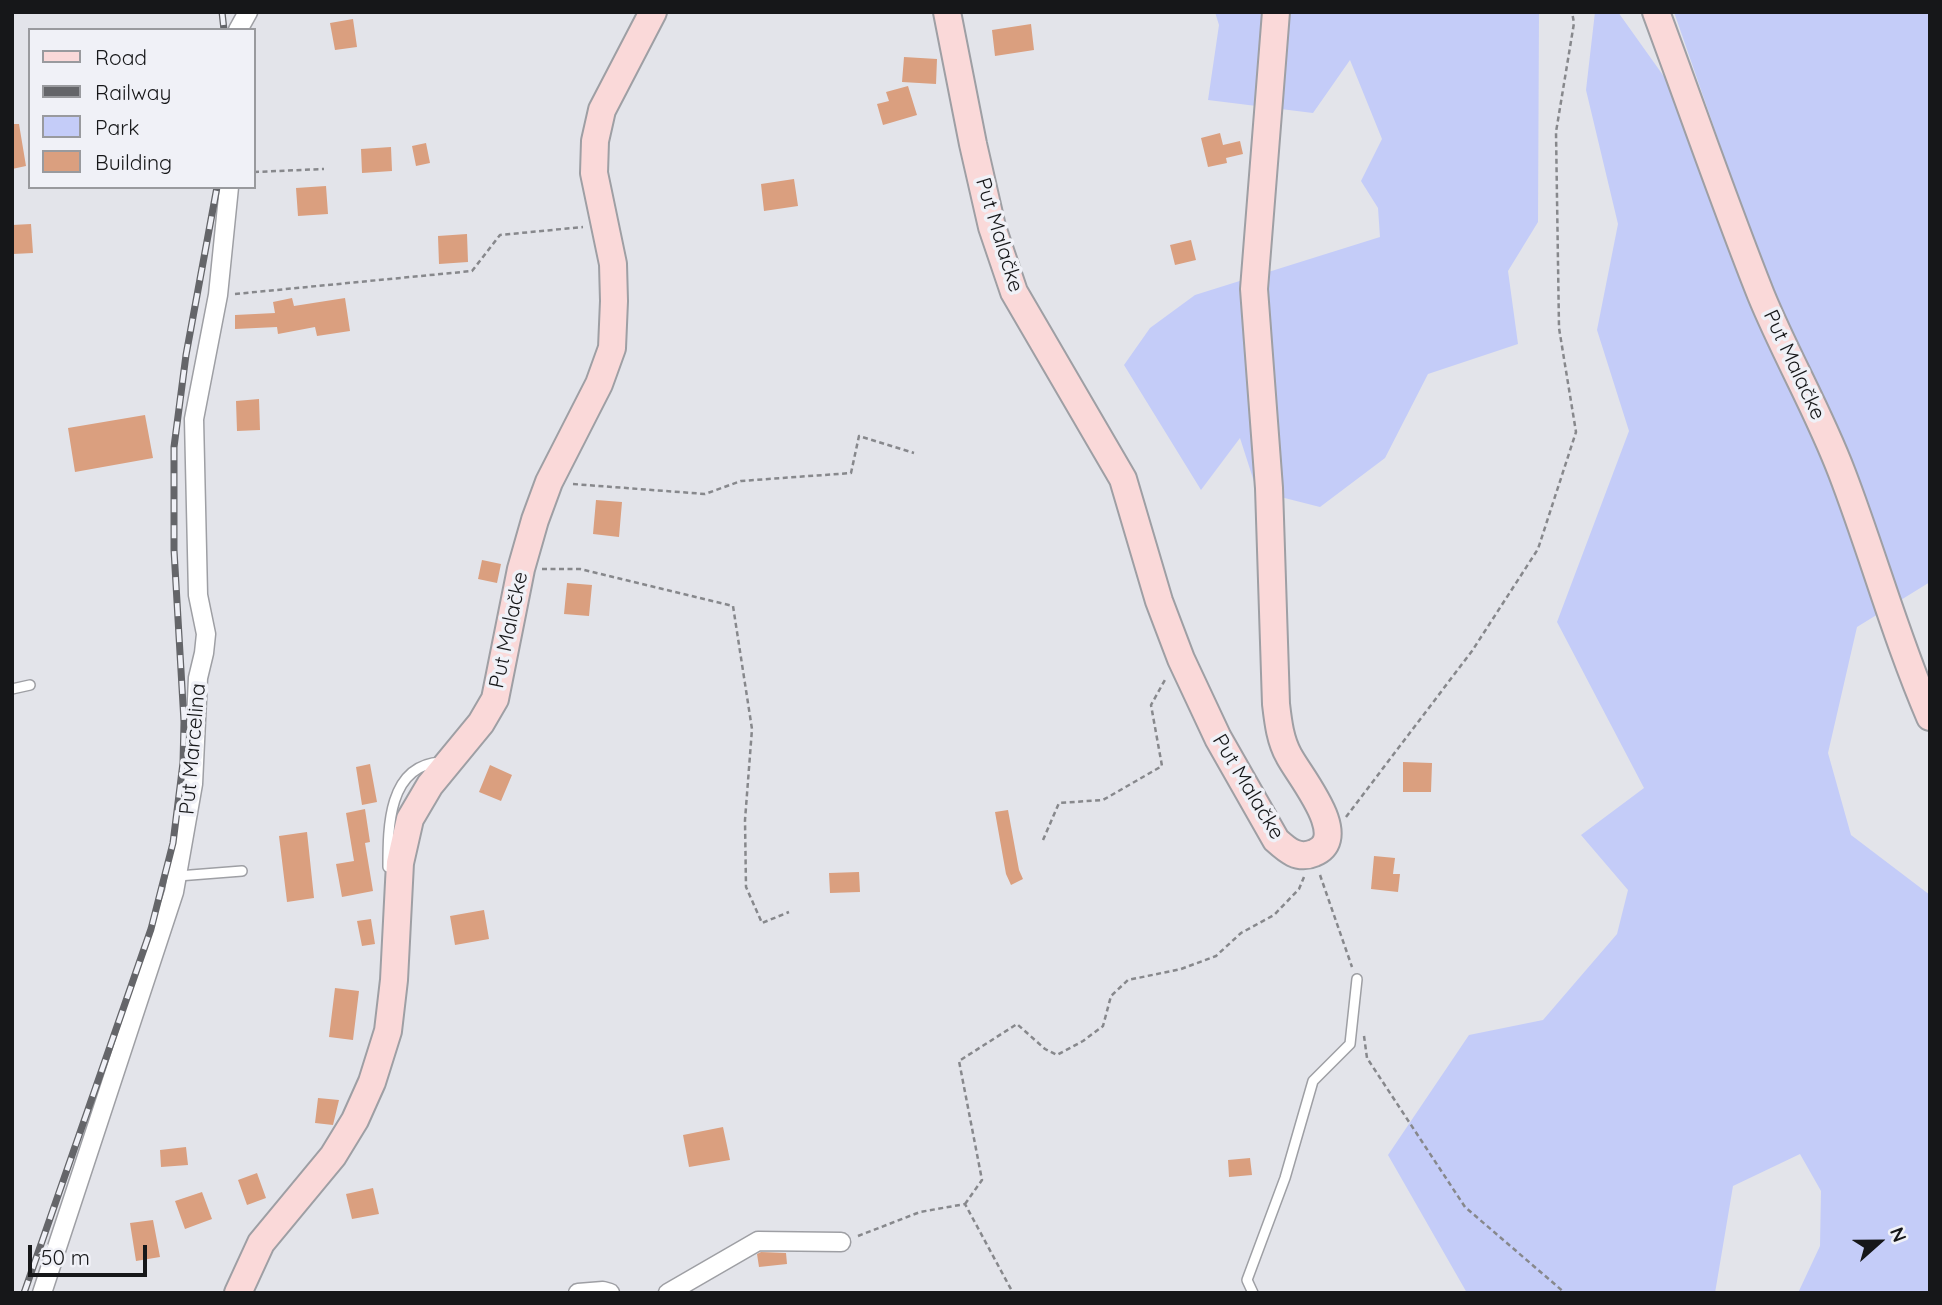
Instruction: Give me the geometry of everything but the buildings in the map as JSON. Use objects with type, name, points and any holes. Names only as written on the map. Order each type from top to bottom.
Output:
[{"type":"main road","name":"Put Malačke","points":[[238,1293],[261,1243],[333,1156],[355,1120],[372,1082],[388,1031],[394,980],[400,863],[410,819],[430,785],[481,723],[495,699],[521,569],[534,520],[549,482],[599,384],[612,348],[613,264],[594,173],[595,141],[602,110],[653,12]]},
{"type":"main road","name":"Put Malačke","points":[[947,12],[992,228],[1014,292],[1123,479],[1159,601],[1181,659],[1218,738],[1276,840],[1290,852],[1302,856],[1320,848]]},
{"type":"main road","points":[[1276,12],[1254,289],[1269,488],[1276,704],[1279,728],[1287,754],[1325,816],[1328,830],[1320,848]]},
{"type":"main road","name":"Put Malačke","points":[[1656,12],[1760,293],[1842,472],[1908,666],[1930,718]]},
{"type":"street","points":[[239,28],[248,12]]},
{"type":"street","name":"Put Marcelina","points":[[42,1293],[178,876],[193,784],[198,678],[206,634],[198,595],[194,419],[218,295],[229,189]]},
{"type":"street","points":[[668,1293],[758,1241],[841,1242]]},
{"type":"street","points":[[578,1293],[610,1293]]},
{"type":"lane","points":[[12,690],[30,685]]},
{"type":"lane","points":[[178,876],[242,871]]},
{"type":"lane","points":[[1253,1293],[1247,1280],[1285,1178],[1312,1081],[1350,1044],[1357,979]]},
{"type":"path","points":[[841,1242],[920,1212],[965,1204],[982,1180],[959,1061],[1017,1024],[1045,1049],[1057,1055],[1103,1026],[1111,996],[1128,980],[1181,969],[1216,956],[1241,933],[1273,915],[1299,888],[1320,848],[1472,651],[1538,549],[1576,432],[1559,328],[1556,132],[1574,23],[1572,12]]},
{"type":"path","points":[[256,172],[324,169]]},
{"type":"path","points":[[218,295],[472,271],[500,235],[604,226]]},
{"type":"path","points":[[549,482],[705,494],[741,481],[851,472],[859,436],[914,453]]},
{"type":"path","points":[[521,569],[580,569],[733,606],[752,729],[745,820],[746,887],[762,923],[789,912]]},
{"type":"path","points":[[1043,840],[1059,803],[1103,800],[1162,766],[1151,705],[1167,676],[1181,659]]},
{"type":"path","points":[[1320,848],[1357,979]]},
{"type":"path","points":[[1364,1032],[1367,1058],[1465,1207],[1565,1293]]},
{"type":"path","points":[[965,1204],[1013,1293]]},
{"type":"green space","points":[[1215,12],[1539,12],[1538,222],[1508,271],[1518,344],[1428,374],[1385,458],[1320,507],[1257,491],[1240,438],[1201,490],[1124,365],[1150,328],[1195,295],[1380,237],[1378,208],[1361,181],[1382,139],[1350,60],[1313,113],[1208,100],[1219,25]]},
{"type":"green space","points":[[1595,12],[1618,12],[1727,165],[1674,12],[1930,12],[1930,582],[1857,627],[1828,753],[1851,835],[1930,895],[1930,1293],[1798,1293],[1820,1246],[1821,1191],[1800,1154],[1733,1186],[1715,1293],[1467,1293],[1388,1155],[1469,1035],[1543,1020],[1617,934],[1628,890],[1581,835],[1644,788],[1557,622],[1629,431],[1597,330],[1618,224],[1586,90]]},
{"type":"railway","points":[[222,12],[224,28]]},
{"type":"railway","points":[[24,1293],[151,929],[173,843],[183,763],[184,722],[174,550],[174,447],[186,355],[217,189]]}]
